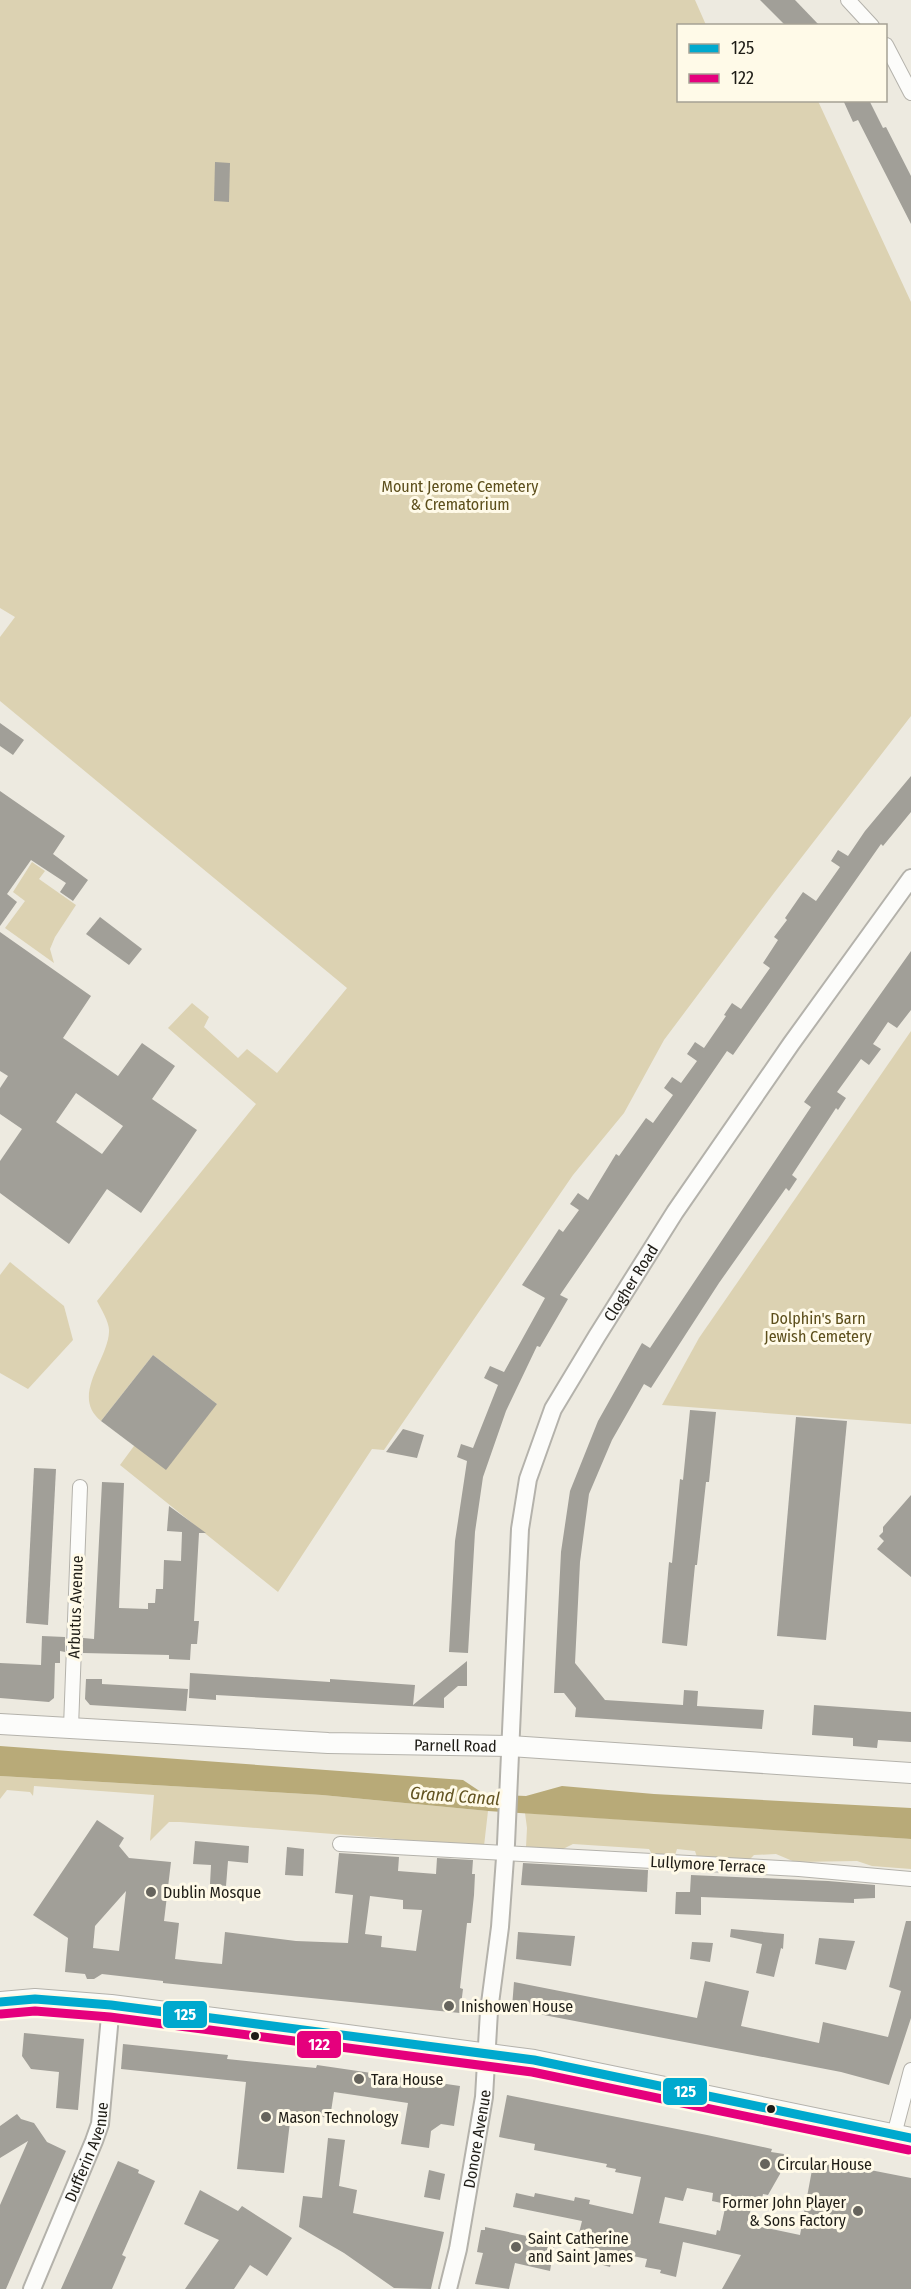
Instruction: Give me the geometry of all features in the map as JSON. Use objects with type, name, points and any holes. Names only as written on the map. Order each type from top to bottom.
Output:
[{"type":"main road","name":"Parnell Road","points":[[0,1724],[510,1754],[911,1773]]},
{"type":"main road","points":[[0,2002],[35,1999],[111,2006],[534,2060],[902,2136]]},
{"type":"street","points":[[848,0],[870,24]]},
{"type":"street","points":[[887,49],[911,93]]},
{"type":"street","name":"Clogher Road","points":[[505,1848],[520,1529],[528,1479],[553,1409],[597,1335],[682,1203],[827,992],[911,878]]},
{"type":"street","name":"Arbutus Avenue","points":[[71,1727],[80,1487]]},
{"type":"street","name":"Lullymore Terrace","points":[[340,1844],[505,1848],[911,1879]]},
{"type":"street","name":"Donore Avenue","points":[[448,2289],[458,2249],[484,2097],[505,1848]]},
{"type":"street","name":"Dufferin Avenue","points":[[32,2289],[100,2124],[111,2006]]},
{"type":"street","points":[[902,2136],[911,2070]]},
{"type":"green space","name":"Mount Jerome Cemetery & Crematorium","points":[[0,0],[695,0],[706,24],[677,24],[677,102],[818,102],[911,302],[911,716],[664,1040],[624,1113],[573,1175],[384,1450],[372,1449],[278,1592],[120,1465],[134,1446],[217,1404],[153,1355],[101,1421],[92,1411],[89,1400],[93,1378],[109,1332],[107,1320],[97,1301],[256,1104],[168,1028],[192,1003],[209,1017],[204,1027],[238,1058],[247,1049],[277,1073],[347,988],[0,701],[0,637],[15,617],[0,608]]},
{"type":"green space","points":[[32,862],[45,871],[39,879],[76,905],[55,937],[50,949],[54,963],[5,928],[25,901],[13,892]]},
{"type":"green space","name":"Dolphin's Barn Jewish Cemetery","points":[[911,1031],[911,1424],[662,1405],[699,1338]]},
{"type":"green space","points":[[10,1262],[64,1306],[73,1340],[28,1389],[0,1373],[0,1275]]},
{"type":"green space","points":[[0,1776],[322,1795],[488,1811],[484,1846],[180,1822],[169,1822],[150,1841],[154,1795],[34,1786],[33,1796],[30,1792],[7,1790],[0,1799]]},
{"type":"green space","points":[[525,1813],[911,1839],[911,1869],[872,1866],[857,1861],[795,1862],[776,1854],[754,1855],[749,1860],[697,1857],[695,1851],[677,1849],[675,1855],[652,1854],[649,1849],[573,1844],[561,1850],[526,1847]]},
{"type":"water","name":"Grand Canal","points":[[0,1746],[463,1780],[484,1794],[526,1796],[562,1786],[654,1794],[911,1808],[911,1839],[488,1811],[322,1795],[0,1776]]},
{"type":"building","points":[[760,0],[795,0],[818,24],[784,24]]},
{"type":"building","points":[[844,102],[870,102],[883,128],[886,127],[911,176],[911,224],[858,120],[853,122]]},
{"type":"building","points":[[215,162],[230,163],[229,202],[214,201]]},
{"type":"building","points":[[0,723],[24,740],[13,755],[0,746]]},
{"type":"building","points":[[911,776],[911,812],[883,846],[881,844],[733,1055],[727,1051],[560,1295],[568,1299],[540,1347],[537,1346],[506,1411],[483,1477],[475,1532],[468,1653],[449,1652],[455,1541],[467,1461],[457,1457],[461,1444],[473,1448],[498,1385],[484,1378],[490,1366],[504,1372],[545,1298],[522,1285],[559,1229],[563,1232],[579,1210],[570,1204],[578,1193],[588,1200],[616,1154],[619,1156],[646,1118],[653,1123],[673,1095],[664,1088],[672,1077],[681,1083],[697,1061],[687,1054],[695,1042],[704,1048],[732,1003],[741,1009],[770,968],[763,963],[778,940],[774,937],[803,892],[816,901],[840,867],[831,861],[838,850],[848,856],[865,831]]},
{"type":"building","points":[[0,791],[65,836],[53,854],[88,880],[73,901],[60,892],[66,883],[31,860],[7,894],[17,902],[0,926]]},
{"type":"building","points":[[100,917],[142,949],[129,965],[86,934]]},
{"type":"building","points":[[0,932],[91,996],[63,1038],[118,1076],[142,1043],[175,1066],[152,1099],[197,1130],[141,1213],[107,1189],[69,1244],[0,1193],[0,1161],[22,1129],[0,1114],[0,1088],[8,1076],[0,1071]],"holes":[[[76,1093],[123,1126],[102,1154],[56,1122]]]},
{"type":"building","points":[[911,951],[911,1010],[897,1028],[888,1022],[873,1044],[881,1049],[869,1065],[861,1059],[837,1092],[846,1098],[838,1110],[836,1108],[792,1175],[797,1179],[789,1191],[786,1188],[719,1283],[651,1388],[644,1384],[612,1440],[589,1494],[580,1562],[575,1663],[605,1700],[683,1705],[684,1690],[698,1691],[697,1706],[764,1710],[762,1729],[575,1717],[576,1708],[564,1693],[554,1693],[561,1552],[570,1491],[598,1421],[642,1343],[650,1348],[811,1107],[804,1102]]},
{"type":"building","points":[[153,1355],[217,1404],[166,1470],[101,1421]]},
{"type":"building","points":[[690,1410],[716,1412],[709,1482],[706,1482],[697,1565],[695,1565],[687,1646],[662,1643],[669,1562],[672,1563],[680,1479],[683,1480]]},
{"type":"building","points":[[796,1417],[847,1421],[826,1640],[777,1636]]},
{"type":"building","points":[[403,1429],[424,1435],[417,1458],[386,1452]]},
{"type":"building","points":[[34,1468],[56,1469],[48,1625],[26,1623]]},
{"type":"building","points":[[102,1482],[124,1483],[119,1608],[148,1609],[148,1603],[155,1603],[156,1589],[163,1589],[164,1560],[181,1561],[182,1532],[167,1531],[169,1506],[206,1533],[199,1533],[194,1621],[199,1621],[197,1644],[191,1644],[190,1660],[169,1659],[169,1655],[83,1653],[83,1638],[94,1639]]},
{"type":"building","points":[[911,1495],[911,1577],[877,1549],[884,1541],[879,1536],[883,1532],[883,1527]]},
{"type":"building","points":[[42,1636],[65,1637],[65,1652],[60,1651],[60,1663],[55,1663],[54,1698],[49,1702],[0,1698],[0,1663],[41,1665]]},
{"type":"building","points":[[467,1661],[467,1686],[458,1686],[444,1698],[444,1708],[216,1695],[216,1700],[189,1698],[190,1673],[415,1685],[413,1705]]},
{"type":"building","points":[[86,1679],[102,1679],[102,1684],[188,1689],[186,1711],[90,1705],[85,1699]]},
{"type":"building","points":[[814,1705],[911,1712],[911,1742],[878,1740],[877,1748],[853,1746],[853,1738],[812,1735]]},
{"type":"building","points":[[97,1820],[124,1838],[119,1846],[129,1858],[171,1862],[164,1921],[179,1923],[175,1959],[222,1964],[225,1932],[296,1941],[348,1943],[353,1895],[335,1893],[339,1853],[399,1857],[398,1871],[436,1874],[437,1858],[473,1860],[472,1874],[475,1874],[471,1923],[467,1923],[460,1988],[463,1989],[460,2013],[163,1983],[163,1981],[102,1974],[94,1979],[87,1979],[85,1974],[65,1972],[68,1938],[33,1915]],"holes":[[[126,1891],[119,1951],[93,1948],[95,1926]],[[370,1896],[403,1900],[403,1909],[422,1910],[416,1951],[381,1947],[382,1936],[365,1934]]]},
{"type":"building","points":[[195,1841],[249,1846],[248,1863],[228,1861],[226,1886],[210,1884],[211,1865],[193,1864]]},
{"type":"building","points":[[287,1847],[304,1849],[303,1876],[285,1875]]},
{"type":"building","points":[[523,1863],[648,1870],[647,1892],[521,1885]]},
{"type":"building","points":[[691,1875],[875,1885],[875,1898],[854,1899],[854,1903],[701,1897],[701,1915],[675,1914],[676,1892],[690,1892]]},
{"type":"building","points":[[906,1921],[911,1921],[911,2018],[889,2085],[841,2072],[528,2012],[512,2007],[514,1982],[697,2018],[705,1981],[749,1991],[741,2026],[819,2043],[823,2022],[888,2037],[901,1991],[889,1987]]},
{"type":"building","points":[[731,1929],[784,1934],[783,1949],[781,1948],[774,1977],[756,1973],[762,1944],[730,1937]]},
{"type":"building","points":[[518,1932],[575,1936],[571,1966],[516,1959]]},
{"type":"building","points":[[819,1938],[855,1941],[846,1970],[815,1964]]},
{"type":"building","points":[[692,1942],[713,1943],[710,1962],[690,1959]]},
{"type":"building","points":[[24,2033],[84,2039],[78,2110],[56,2108],[59,2072],[31,2069],[22,2056]]},
{"type":"building","points":[[123,2044],[228,2055],[227,2059],[316,2068],[317,2065],[460,2086],[454,2126],[441,2124],[431,2131],[429,2148],[401,2144],[408,2103],[334,2092],[330,2118],[291,2113],[284,2173],[237,2169],[246,2082],[121,2069]]},
{"type":"building","points":[[507,2095],[772,2149],[771,2152],[784,2154],[780,2174],[768,2195],[763,2194],[762,2199],[754,2197],[747,2224],[800,2235],[814,2159],[911,2178],[911,2289],[722,2289],[741,2255],[683,2242],[676,2277],[660,2273],[661,2270],[645,2267],[647,2259],[614,2252],[610,2267],[596,2263],[598,2250],[576,2245],[582,2221],[513,2207],[516,2193],[534,2197],[535,2193],[574,2201],[575,2197],[590,2200],[589,2204],[633,2214],[641,2177],[615,2172],[616,2169],[606,2167],[607,2164],[534,2150],[535,2144],[499,2137]],"holes":[[[687,2188],[713,2193],[712,2201],[726,2204],[720,2231],[717,2230],[716,2235],[659,2223],[665,2197],[683,2201]]]},
{"type":"building","points":[[17,2114],[21,2119],[34,2123],[47,2142],[66,2151],[6,2289],[0,2289],[0,2205],[28,2141],[0,2158],[0,2126]]},
{"type":"building","points":[[328,2138],[345,2140],[339,2186],[357,2190],[353,2213],[444,2232],[431,2289],[394,2288],[344,2253],[299,2227],[303,2196],[322,2198]]},
{"type":"building","points":[[118,2161],[139,2170],[138,2173],[155,2181],[122,2255],[126,2257],[112,2289],[61,2289]]},
{"type":"building","points":[[429,2170],[445,2174],[440,2200],[424,2197]]},
{"type":"building","points":[[200,2190],[238,2211],[242,2206],[292,2238],[267,2276],[250,2265],[234,2289],[185,2289],[219,2240],[184,2224]]},
{"type":"building","name":"Saint Catherine and Saint James","points":[[485,2227],[555,2242],[550,2271],[515,2263],[509,2289],[475,2284],[483,2253],[477,2252],[481,2230],[485,2230]]},
{"type":"transit line","name":"125","points":[[0,2002],[35,1999],[111,2005],[534,2060],[911,2138]]},
{"type":"transit line","name":"122","points":[[1,2014],[35,2011],[110,2017],[532,2072],[909,2150]]},
{"type":"place","name":"Dublin Mosque","points":[[151,1892]]},
{"type":"place","name":"Inishowen House","points":[[449,2006]]},
{"type":"place","name":"Tara House","points":[[359,2079]]},
{"type":"place","name":"Mason Technology","points":[[266,2117]]},
{"type":"place","name":"Circular House","points":[[765,2164]]},
{"type":"place","name":"Former John Player & Sons Factory","points":[[858,2211]]},
{"type":"place","name":"Saint Catherine and Saint James","points":[[516,2247]]}]
